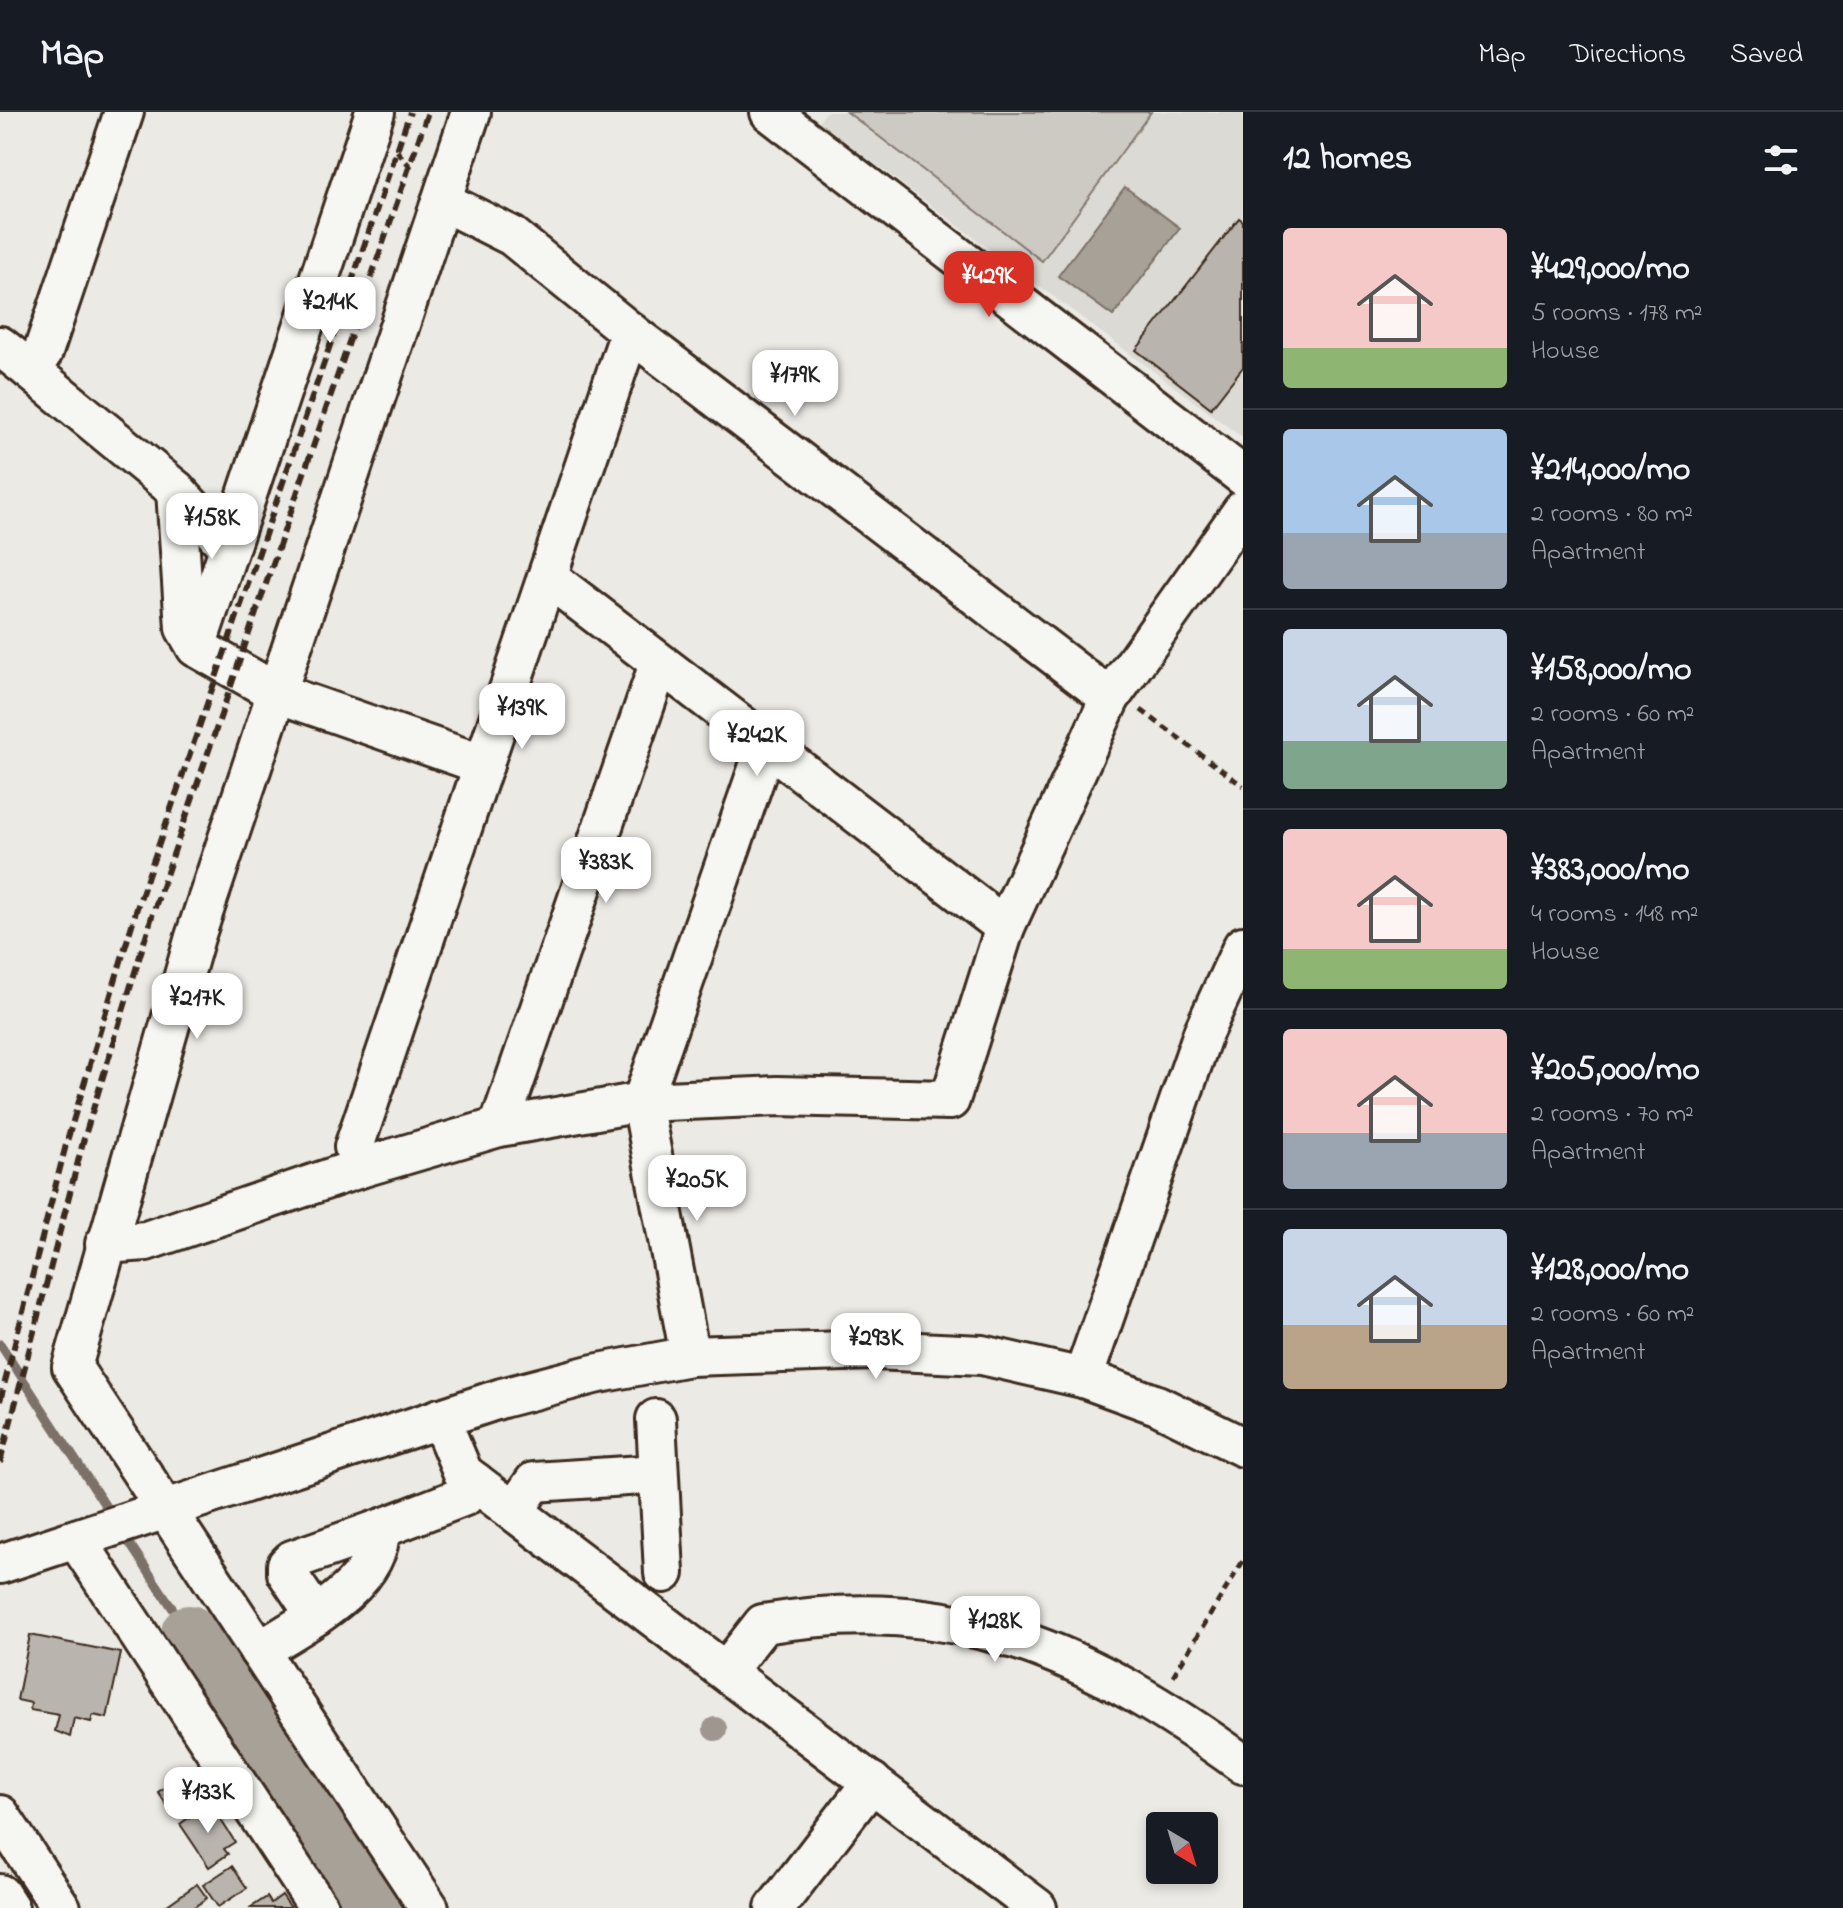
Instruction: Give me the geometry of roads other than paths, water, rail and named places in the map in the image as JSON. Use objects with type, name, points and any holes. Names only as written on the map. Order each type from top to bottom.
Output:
[{"type":"street","points":[[30,370],[43,352],[124,112]]},
{"type":"street","points":[[429,1908],[259,1651],[157,1511],[72,1367],[195,937],[471,112]]},
{"type":"street","points":[[196,647],[368,115]]},
{"type":"street","points":[[787,117],[1243,476]]},
{"type":"street","points":[[442,201],[512,236],[630,332],[1110,698]]},
{"type":"street","points":[[360,1168],[354,1147],[630,332]]},
{"type":"street","points":[[0,346],[176,490],[229,548]]},
{"type":"street","points":[[176,490],[185,628],[196,647],[277,693],[484,765]]},
{"type":"street","points":[[105,1244],[146,1241],[360,1168],[499,1127],[642,1102],[777,1096],[950,1100],[1005,927],[1110,698],[1243,510]]},
{"type":"street","points":[[549,578],[1005,927]]},
{"type":"street","points":[[499,1127],[659,664]]},
{"type":"street","points":[[690,1356],[642,1102],[766,746]]},
{"type":"street","points":[[1083,1378],[1203,1033],[1243,946]]},
{"type":"street","points":[[0,1564],[440,1418],[578,1378],[690,1356],[875,1350],[982,1355],[1083,1378],[1157,1405],[1243,1447]]},
{"type":"street","points":[[440,1418],[463,1473],[727,1670],[1037,1908]]},
{"type":"street","points":[[656,1419],[664,1573]]},
{"type":"street","points":[[514,1511],[534,1482],[658,1474]]},
{"type":"street","points":[[316,1616],[287,1573],[287,1565],[292,1560],[465,1496],[475,1482]]},
{"type":"street","points":[[259,1651],[343,1596],[380,1550],[380,1529]]},
{"type":"street","points":[[80,1537],[319,1908]]},
{"type":"street","points":[[727,1670],[763,1624],[802,1618],[940,1620],[997,1632],[1047,1648],[1156,1704],[1243,1764]]},
{"type":"street","points":[[775,1908],[872,1782]]},
{"type":"street","points":[[0,1815],[61,1908]]},
{"type":"street","points":[[0,1894],[9,1908]]},
{"type":"waterway","points":[[0,1344],[112,1516]]},
{"type":"waterway","points":[[122,1532],[189,1633]]},
{"type":"waterway","points":[[189,1633],[376,1908]]},
{"type":"railway","points":[[0,1401],[67,1141],[137,908],[410,112]]},
{"type":"railway","points":[[0,1463],[83,1142],[153,913],[428,112]]}]
